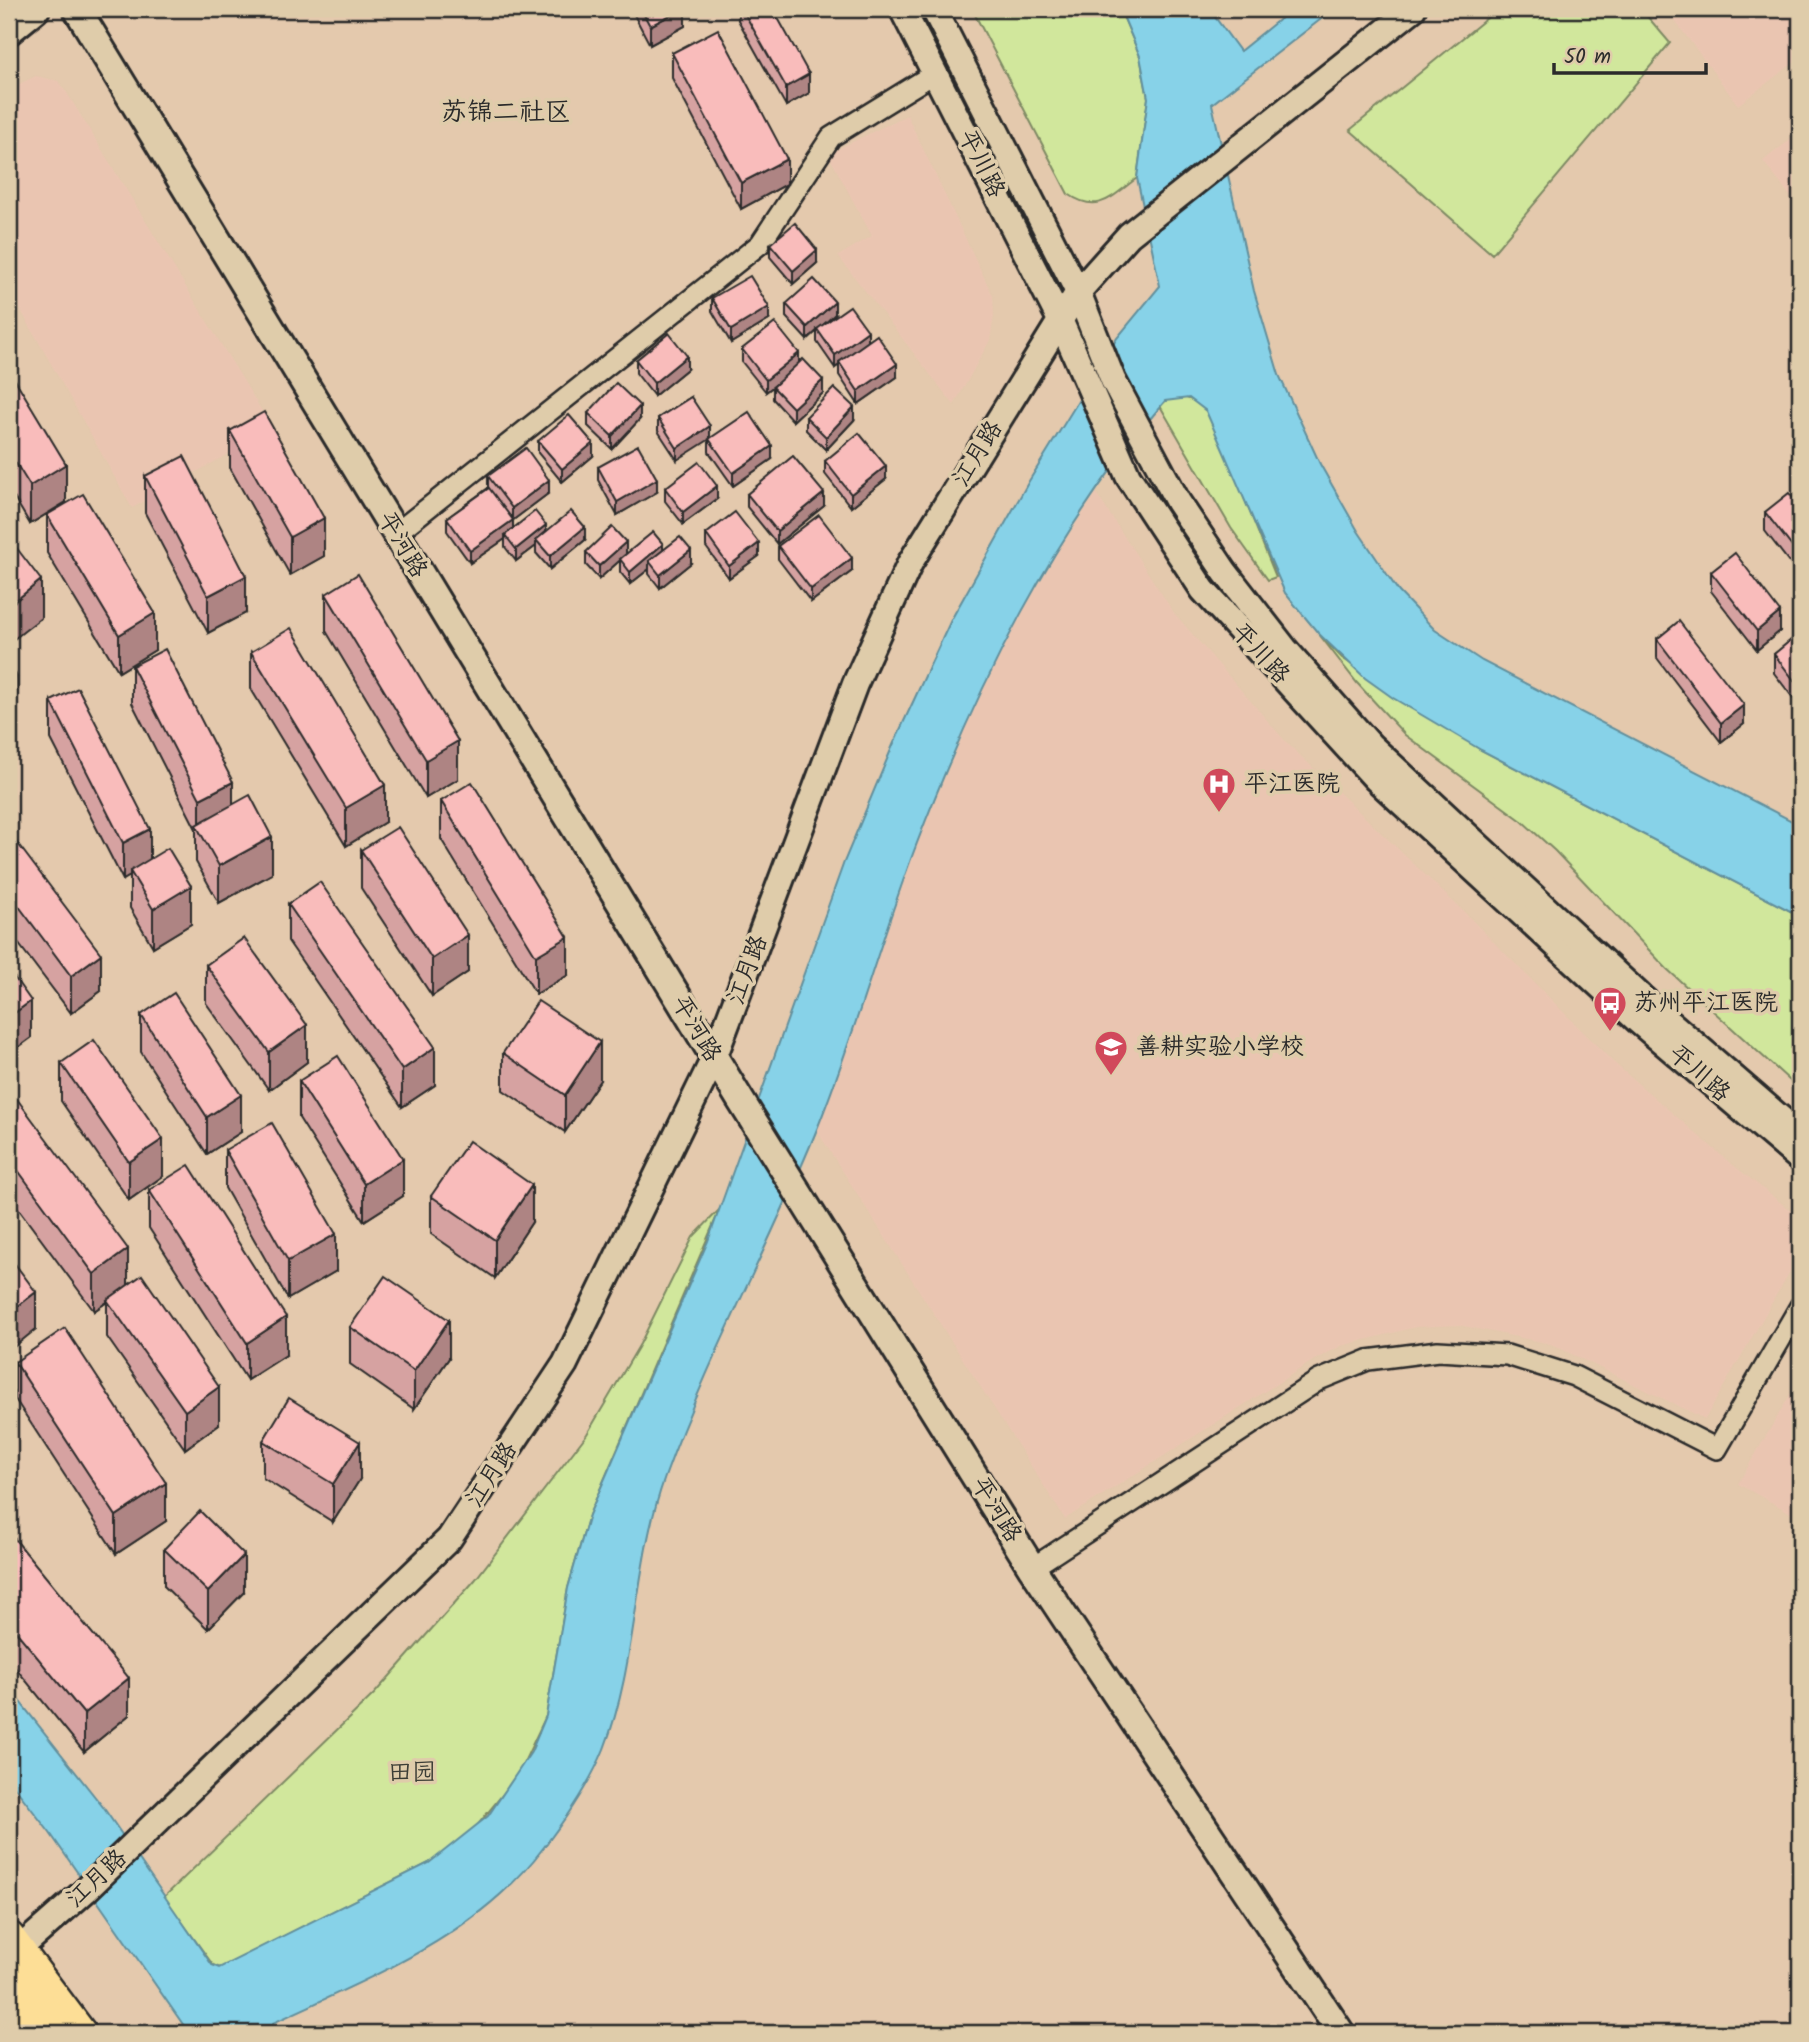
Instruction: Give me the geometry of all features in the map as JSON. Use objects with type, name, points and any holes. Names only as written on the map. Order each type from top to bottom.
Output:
[{"type":"highway","points":[[12,1951],[61,2033]]},
{"type":"highway","points":[[9,2002],[31,2033]]},
{"type":"main road","points":[[9,31],[36,9]]},
{"type":"main road","name":"平河路","points":[[77,9],[714,1058],[1032,1568],[1341,2033]]},
{"type":"main road","points":[[12,1951],[81,2033]]},
{"type":"street","name":"平川路","points":[[902,9],[1061,322],[1076,362],[1128,476],[1173,547],[1220,610],[1370,772],[1637,1020],[1800,1159]]},
{"type":"street","name":"平川路","points":[[934,9],[1079,292],[1112,380],[1178,502],[1225,572],[1285,649],[1370,745],[1653,1007],[1800,1135]]},
{"type":"street","name":"江月路","points":[[12,1951],[85,1891],[449,1539],[565,1364],[714,1058],[855,684],[910,563],[1079,292],[1129,235],[1413,9]]},
{"type":"street","points":[[395,534],[760,244],[831,136],[935,73]]},
{"type":"street","points":[[1032,1568],[1319,1380],[1368,1360],[1438,1351],[1507,1354],[1574,1376],[1717,1449],[1800,1306]]},
{"type":"shaded area","points":[[1666,9],[1800,9],[1800,58],[1738,105]]},
{"type":"shaded area","points":[[36,76],[58,81],[67,93],[273,429],[132,508],[9,289],[9,89]]},
{"type":"shaded area","points":[[907,115],[993,296],[994,316],[990,340],[954,405],[838,256],[872,236],[828,154]]},
{"type":"shaded area","points":[[1800,132],[1800,209],[1763,161]]},
{"type":"shaded area","name":"善耕实验小学校","points":[[1096,493],[1174,613],[1286,742],[1464,912],[1613,1062],[1728,1161],[1800,1218],[1800,1254],[1705,1419],[1551,1344],[1459,1325],[1416,1327],[1341,1346],[1314,1360],[1065,1519],[817,1131],[918,841],[968,722],[1010,634],[1056,554]]},
{"type":"shaded area","points":[[1800,1378],[1800,1518],[1738,1484]]},
{"type":"green space","points":[[972,9],[1120,9],[1140,56],[1148,98],[1137,178],[1112,197],[1097,203],[1088,203],[1068,194]]},
{"type":"green space","points":[[1498,9],[1641,9],[1670,43],[1492,254],[1350,130]]},
{"type":"green space","points":[[1169,398],[1193,401],[1212,418],[1276,577],[1268,580],[1231,528],[1160,406]]},
{"type":"green space","points":[[1318,633],[1342,658],[1481,750],[1800,916],[1800,1090],[1667,969],[1555,851],[1522,821],[1405,735],[1357,683]]},
{"type":"green space","name":"田园","points":[[720,1209],[589,1515],[568,1588],[546,1716],[517,1777],[472,1832],[429,1863],[220,1968],[213,1965],[164,1897],[374,1694],[475,1580],[587,1434],[640,1344],[693,1237]]},
{"type":"water","points":[[1120,9],[1209,9],[1240,51],[1292,9],[1334,9],[1212,104],[1254,291],[1279,375],[1320,464],[1358,531],[1399,592],[1435,630],[1482,661],[1800,825],[1800,916],[1481,750],[1393,698],[1365,678],[1318,633],[1285,593],[1206,411],[1189,398],[1165,401],[1125,450],[1054,556],[993,668],[940,784],[815,1134],[700,1390],[665,1477],[647,1544],[630,1648],[615,1716],[604,1749],[585,1787],[553,1836],[517,1878],[488,1906],[455,1930],[384,1971],[273,2023],[279,2033],[189,2033],[50,1833],[9,1780],[9,1688],[103,1807],[212,1965],[219,1968],[429,1863],[488,1816],[531,1752],[546,1716],[568,1588],[589,1515],[708,1241],[844,862],[893,745],[951,620],[1029,481],[1117,338],[1160,286],[1137,178],[1148,98],[1140,56]]},
{"type":"building","points":[[641,9],[682,9],[650,26]]},
{"type":"building","points":[[742,9],[773,9],[809,74],[786,87]]},
{"type":"building","points":[[718,29],[787,159],[741,183],[672,53]]},
{"type":"building","points":[[795,223],[817,250],[793,271],[770,244]]},
{"type":"building","points":[[750,276],[769,307],[731,330],[712,298]]},
{"type":"building","points":[[814,279],[835,302],[807,327],[786,304]]},
{"type":"building","points":[[850,306],[868,331],[835,355],[817,329]]},
{"type":"building","points":[[775,323],[799,353],[766,380],[742,349]]},
{"type":"building","points":[[669,333],[687,356],[654,383],[636,360]]},
{"type":"building","points":[[877,335],[897,364],[858,391],[839,362]]},
{"type":"building","points":[[803,359],[823,380],[793,408],[773,387]]},
{"type":"building","points":[[11,373],[66,464],[30,486],[9,452]]},
{"type":"building","points":[[616,383],[640,406],[612,436],[588,413]]},
{"type":"building","points":[[834,388],[854,407],[826,437],[806,417]]},
{"type":"building","points":[[691,397],[710,426],[677,448],[658,418]]},
{"type":"building","points":[[264,412],[324,518],[290,537],[230,431]]},
{"type":"building","points":[[749,412],[772,446],[733,473],[709,439]]},
{"type":"building","points":[[569,415],[593,443],[562,469],[538,441]]},
{"type":"building","points":[[859,433],[886,466],[851,494],[825,461]]},
{"type":"building","points":[[638,445],[657,479],[617,502],[598,467]]},
{"type":"building","points":[[526,448],[549,480],[512,508],[488,476]]},
{"type":"building","points":[[184,456],[246,576],[208,596],[145,476]]},
{"type":"building","points":[[793,456],[824,493],[777,531],[747,494]]},
{"type":"building","points":[[699,462],[717,486],[683,512],[665,488]]},
{"type":"building","points":[[489,488],[513,520],[470,551],[447,518]]},
{"type":"building","points":[[1789,493],[1800,507],[1800,557],[1765,512]]},
{"type":"building","points":[[83,494],[155,613],[119,635],[47,515]]},
{"type":"building","points":[[535,511],[546,525],[516,549],[505,535]]},
{"type":"building","points":[[571,511],[585,527],[550,556],[536,540]]},
{"type":"building","points":[[735,512],[759,543],[729,566],[706,534]]},
{"type":"building","points":[[819,515],[852,558],[811,589],[778,546]]},
{"type":"building","points":[[612,527],[626,542],[599,566],[586,552]]},
{"type":"building","points":[[653,532],[663,544],[630,572],[620,559]]},
{"type":"building","points":[[680,537],[691,550],[660,575],[649,561]]},
{"type":"building","points":[[9,538],[41,580],[9,606]]},
{"type":"building","points":[[1735,553],[1780,612],[1757,631],[1711,572]]},
{"type":"building","points":[[358,574],[458,741],[426,760],[326,594]]},
{"type":"building","points":[[1679,621],[1744,705],[1721,723],[1657,639]]},
{"type":"building","points":[[291,628],[385,785],[346,808],[251,652]]},
{"type":"building","points":[[1797,635],[1800,639],[1800,688],[1774,654]]},
{"type":"building","points":[[165,649],[233,782],[200,799],[132,666]]},
{"type":"building","points":[[9,659],[17,677],[9,681]]},
{"type":"building","points":[[78,688],[150,829],[123,843],[51,701]]},
{"type":"building","points":[[472,782],[568,937],[536,956],[441,801]]},
{"type":"building","points":[[250,795],[272,837],[219,866],[196,825]]},
{"type":"building","points":[[398,827],[468,935],[432,959],[361,850]]},
{"type":"building","points":[[9,832],[101,954],[71,976],[9,893]]},
{"type":"building","points":[[168,848],[191,886],[153,909],[130,871]]},
{"type":"building","points":[[320,882],[435,1047],[402,1070],[288,904]]},
{"type":"building","points":[[244,938],[307,1025],[269,1052],[206,965]]},
{"type":"building","points":[[9,970],[31,1001],[9,1017]]},
{"type":"building","points":[[174,993],[241,1095],[207,1117],[141,1015]]},
{"type":"building","points":[[538,1001],[600,1042],[565,1095],[503,1053]]},
{"type":"building","points":[[94,1040],[163,1139],[129,1162],[61,1063]]},
{"type":"building","points":[[338,1056],[403,1159],[364,1184],[299,1081]]},
{"type":"building","points":[[14,1095],[128,1249],[94,1274],[9,1158],[9,1099]]},
{"type":"building","points":[[272,1123],[336,1234],[288,1261],[225,1150]]},
{"type":"building","points":[[469,1141],[532,1185],[495,1240],[431,1196]]},
{"type":"building","points":[[189,1165],[286,1317],[247,1343],[149,1190]]},
{"type":"building","points":[[9,1256],[36,1292],[9,1313]]},
{"type":"building","points":[[142,1275],[219,1387],[185,1411],[107,1300]]},
{"type":"building","points":[[385,1276],[449,1320],[414,1371],[350,1327]]},
{"type":"building","points":[[65,1328],[166,1483],[116,1516],[15,1362]]},
{"type":"building","points":[[289,1398],[360,1442],[333,1484],[263,1441]]},
{"type":"building","points":[[200,1511],[244,1555],[208,1592],[164,1549]]},
{"type":"building","points":[[9,1532],[129,1678],[84,1714],[9,1623]]},
{"type":"place","name":"平江医院","points":[[1219,814]]},
{"type":"place","name":"苏州平江医院","points":[[1610,1033]]},
{"type":"place","name":"善耕实验小学校","points":[[1111,1077]]},
{"type":"district","name":"苏锦二社区","points":[[506,113]]}]
